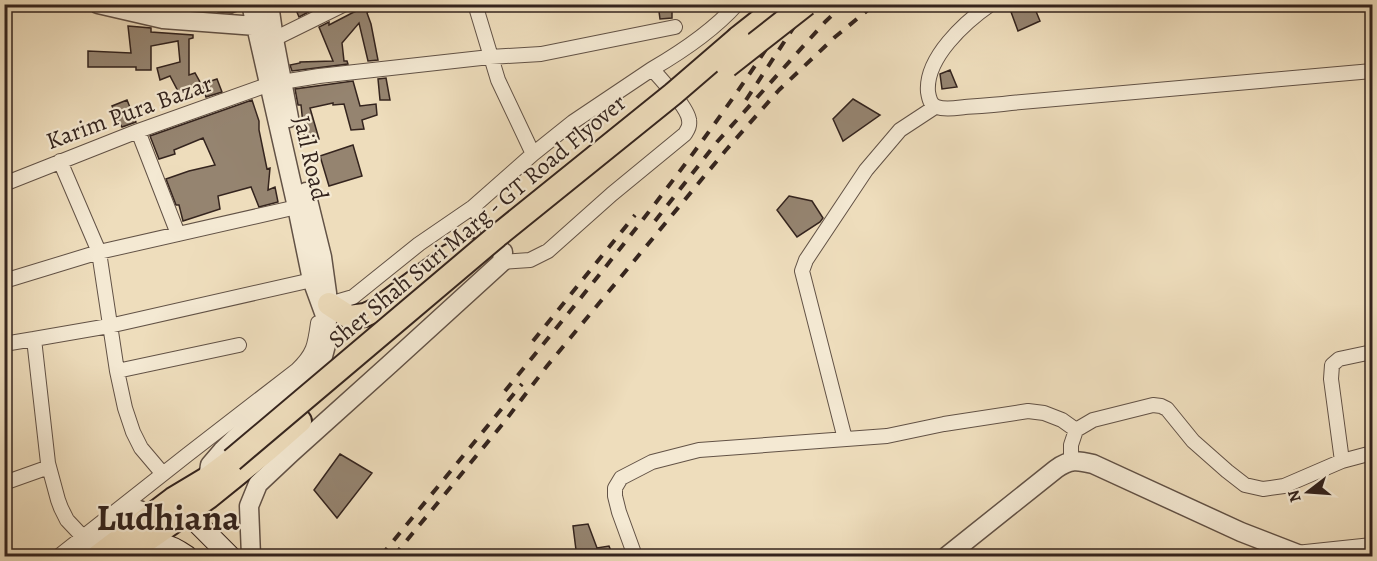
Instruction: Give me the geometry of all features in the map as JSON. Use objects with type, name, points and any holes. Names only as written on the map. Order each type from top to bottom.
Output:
[{"type":"main road","name":"Sher Shah Suri Marg - GT Road Flyover","points":[[179,506],[208,478],[495,255],[781,4]]},
{"type":"main road","name":"Sher Shah Suri Marg - GT Road Flyover","points":[[179,506],[209,497],[285,446],[504,248],[806,4]]},
{"type":"main road","points":[[333,312],[349,317],[365,315],[378,309],[449,256],[462,251],[495,255]]},
{"type":"main road","points":[[139,510],[148,502],[167,499],[179,506],[230,556]]},
{"type":"main road","points":[[129,554],[165,527],[179,506]]},
{"type":"main road","points":[[98,556],[179,506]]},
{"type":"main road","points":[[165,527],[198,556]]},
{"type":"main road","points":[[129,554],[162,543],[187,556]]},
{"type":"street","points":[[98,4],[256,26]]},
{"type":"street","name":"Jail Road","points":[[251,4],[256,26],[291,129],[333,312]]},
{"type":"street","name":"Jail Road","points":[[269,4],[274,39],[276,83],[312,280],[333,312]]},
{"type":"street","points":[[274,39],[345,4]]},
{"type":"street","points":[[475,4],[498,80],[533,154]]},
{"type":"street","points":[[59,556],[297,370],[312,353],[318,323],[419,244],[473,207],[573,122],[706,34],[738,4]]},
{"type":"street","points":[[935,107],[931,103],[928,89],[934,64],[950,41],[978,13],[991,4]]},
{"type":"street","name":"Karim Pura Bazar","points":[[4,184],[138,131],[276,83],[490,57],[541,54],[675,27]]},
{"type":"street","points":[[495,255],[530,260],[541,255],[685,134],[690,123],[688,116],[652,69]]},
{"type":"street","points":[[845,440],[802,271],[806,260],[866,170],[900,130],[935,107],[951,108],[1372,71]]},
{"type":"street","points":[[138,131],[178,234]]},
{"type":"street","points":[[60,161],[99,252],[109,326],[125,408],[141,448],[163,474]]},
{"type":"street","points":[[4,281],[99,252],[297,207]]},
{"type":"street","points":[[473,207],[495,255]]},
{"type":"street","points":[[251,556],[249,506],[258,484],[285,446],[406,350],[495,255]]},
{"type":"street","points":[[4,344],[109,326],[312,280]]},
{"type":"street","points":[[208,478],[210,465],[222,451],[261,413],[322,360],[333,312]]},
{"type":"street","points":[[34,339],[49,466],[57,500],[67,520],[83,537]]},
{"type":"street","points":[[117,371],[239,345]]},
{"type":"street","points":[[1342,461],[1331,379],[1332,365],[1339,359],[1372,352]]},
{"type":"street","points":[[1071,461],[1071,445],[1076,430],[1094,420],[1153,405],[1167,409],[1193,441],[1245,485],[1263,489],[1284,486],[1342,461],[1372,453]]},
{"type":"street","points":[[635,556],[619,512],[615,488],[621,478],[652,462],[699,450],[887,436],[944,424],[1028,411],[1044,413],[1062,420],[1076,430]]},
{"type":"street","points":[[947,556],[1056,469],[1071,461],[1093,464],[1241,532],[1300,555],[1372,544]]},
{"type":"street","points":[[4,483],[49,466]]},
{"type":"street","points":[[78,556],[139,510]]},
{"type":"building","points":[[217,4],[240,4],[241,10],[232,13],[218,12]]},
{"type":"building","points":[[310,4],[324,4],[299,17],[296,10]]},
{"type":"building","points":[[375,4],[367,13],[378,60],[368,61],[359,23],[342,43],[344,61],[348,64],[292,71],[290,65],[300,62],[333,61],[319,27],[329,22],[329,25]]},
{"type":"building","points":[[658,4],[672,4],[672,18],[660,19]]},
{"type":"building","points":[[1033,4],[1040,21],[1018,31],[1011,12]]},
{"type":"building","points":[[128,26],[151,28],[151,32],[193,35],[193,38],[189,39],[189,75],[195,73],[200,82],[179,93],[170,76],[160,80],[157,68],[180,62],[178,41],[151,46],[151,70],[136,70],[136,67],[88,67],[88,51],[131,53]]},
{"type":"building","points":[[950,70],[957,87],[942,89],[940,74]]},
{"type":"building","points":[[386,78],[390,100],[380,100],[378,79]]},
{"type":"building","points":[[217,79],[222,92],[206,97],[202,84]]},
{"type":"building","points":[[353,81],[360,106],[376,104],[377,115],[362,120],[364,129],[351,130],[344,104],[333,105],[333,103],[310,108],[319,139],[305,143],[301,105],[298,105],[295,89]]},
{"type":"building","points":[[853,99],[880,115],[843,141],[833,119]]},
{"type":"building","points":[[127,100],[136,122],[122,127],[112,106]]},
{"type":"building","points":[[252,100],[259,121],[267,169],[270,168],[268,190],[275,187],[278,202],[259,207],[251,187],[218,196],[220,209],[183,221],[179,205],[176,205],[166,179],[215,165],[203,138],[174,150],[175,154],[159,159],[150,136]]},
{"type":"building","points":[[353,145],[362,176],[329,186],[320,156]]},
{"type":"building","points":[[789,196],[812,201],[823,218],[797,237],[777,210]]},
{"type":"building","points":[[340,454],[372,473],[337,518],[314,490]]},
{"type":"building","points":[[588,524],[597,548],[609,546],[613,556],[576,556],[573,526]]},
{"type":"railway","points":[[749,61],[784,4]]},
{"type":"railway","points":[[505,391],[693,154],[795,4]]},
{"type":"railway","points":[[746,100],[809,4]]},
{"type":"railway","points":[[655,221],[717,142],[844,4]]},
{"type":"railway","points":[[394,556],[547,366],[726,150],[779,90],[835,37],[875,4]]},
{"type":"railway","points":[[533,341],[635,215]]},
{"type":"railway","points":[[381,556],[522,384]]},
{"type":"district","name":"Ludhiana","points":[[168,517]]}]
